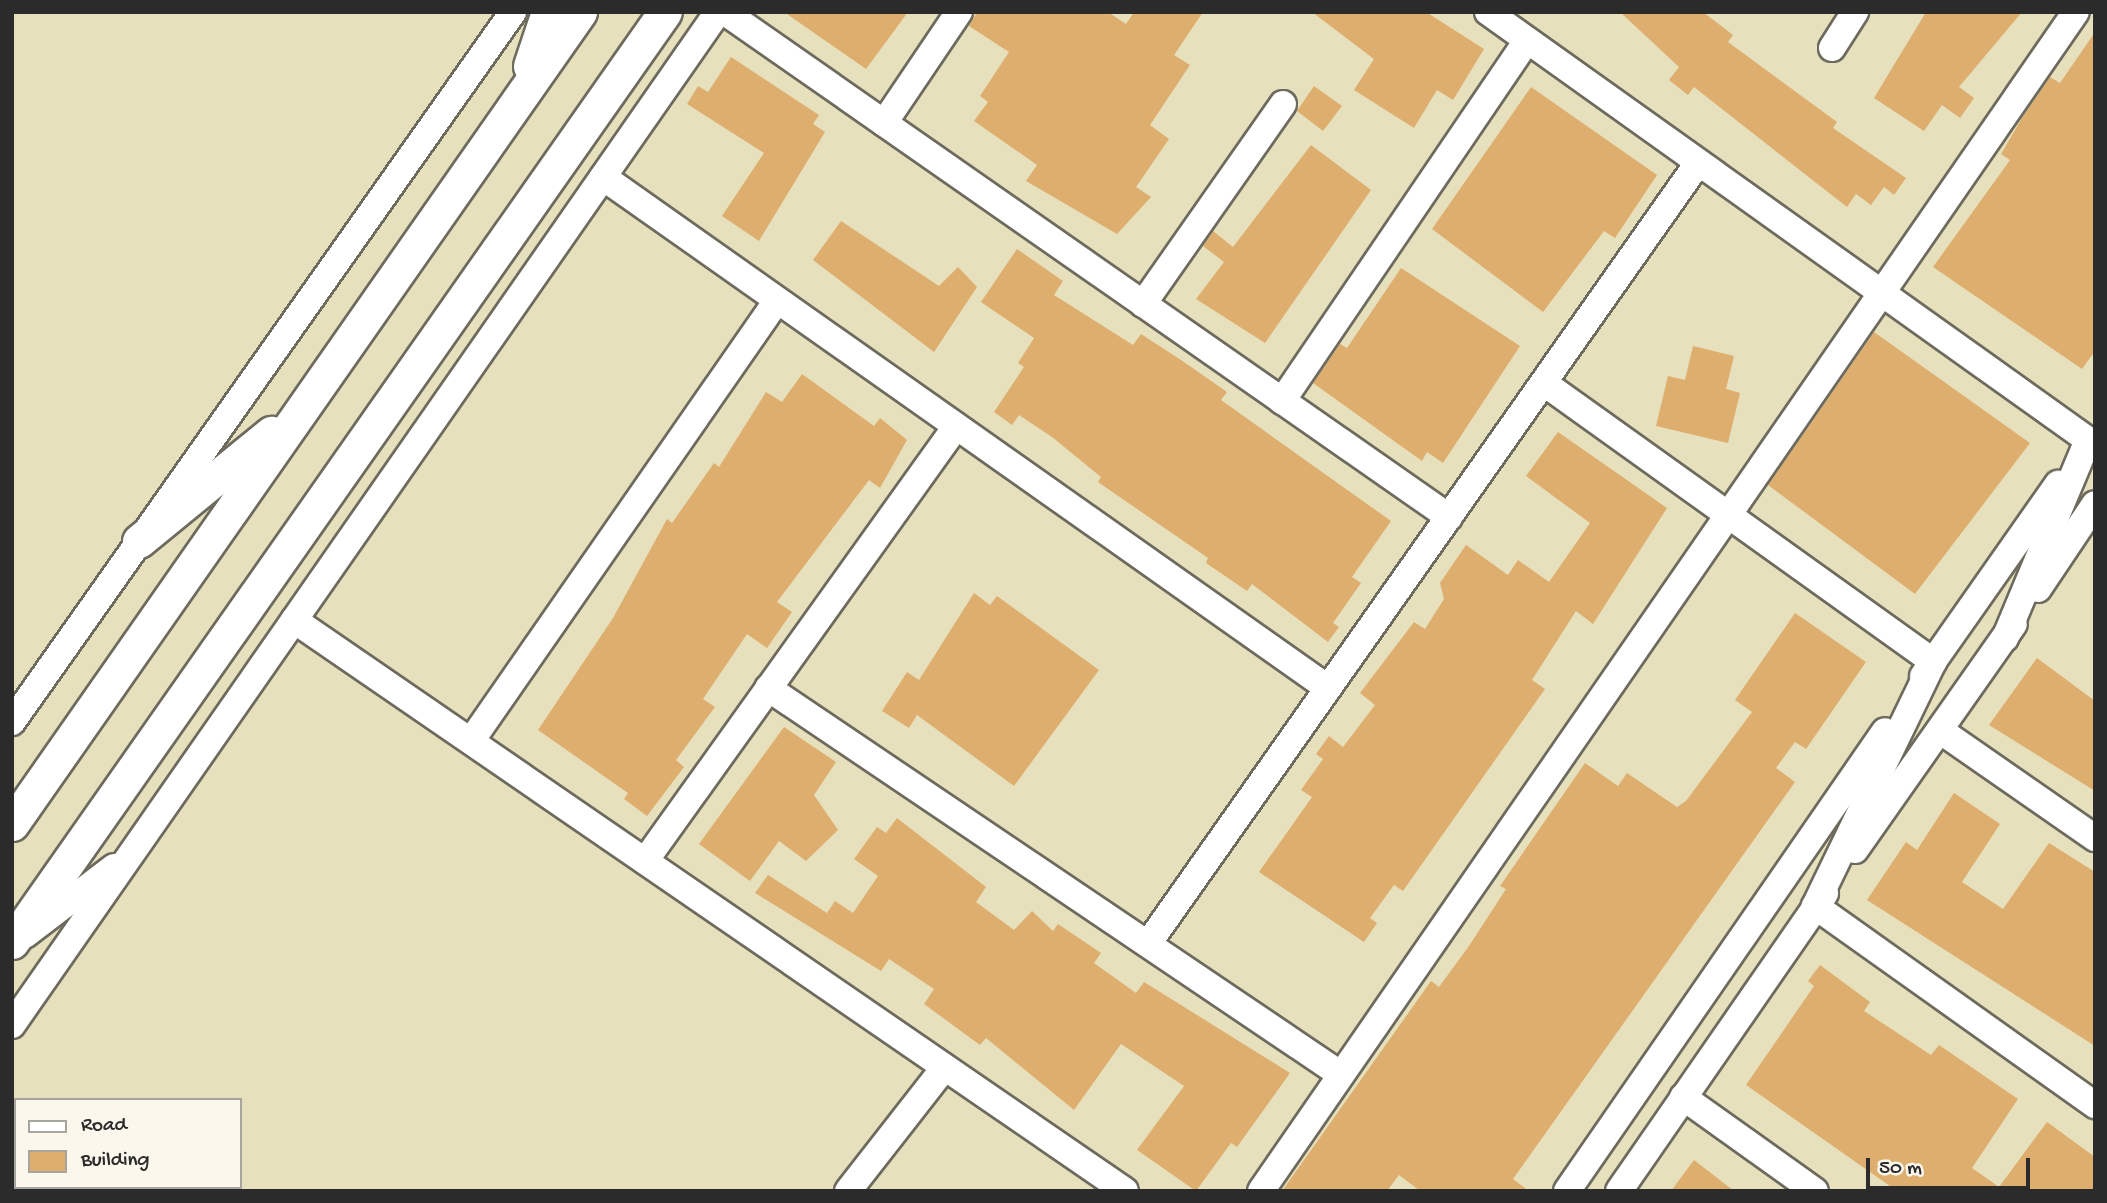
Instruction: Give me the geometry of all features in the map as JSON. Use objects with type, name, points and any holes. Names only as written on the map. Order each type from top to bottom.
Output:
[{"type":"main road","points":[[516,104],[548,12]]},
{"type":"main road","points":[[12,824],[580,12]]},
{"type":"main road","points":[[12,944],[665,12]]},
{"type":"main road","points":[[139,541],[303,407]]},
{"type":"street","points":[[12,722],[513,12]]},
{"type":"street","points":[[12,1025],[718,12]]},
{"type":"street","points":[[725,12],[1449,517]]},
{"type":"street","points":[[884,123],[960,12]]},
{"type":"street","points":[[1488,12],[1698,163],[2092,436]]},
{"type":"street","points":[[1832,48],[1855,12]]},
{"type":"street","points":[[1261,1191],[1724,512],[2076,12]]},
{"type":"street","points":[[1282,401],[1527,41]]},
{"type":"street","points":[[1143,304],[1283,104]]},
{"type":"street","points":[[1150,941],[1698,163]]},
{"type":"street","points":[[604,177],[776,302],[1328,688]]},
{"type":"street","points":[[471,741],[776,302]]},
{"type":"street","points":[[1544,383],[1933,662]]},
{"type":"street","points":[[645,861],[955,428]]},
{"type":"street","points":[[2005,638],[2092,436]]},
{"type":"street","points":[[1567,1191],[2092,436]]},
{"type":"street","points":[[1619,1191],[1815,906],[1941,731],[2095,504]]},
{"type":"street","points":[[294,621],[1125,1191]]},
{"type":"street","points":[[1815,906],[1933,662]]},
{"type":"street","points":[[768,688],[1150,941],[1340,1074]]},
{"type":"street","points":[[1941,731],[2095,838]]},
{"type":"street","points":[[12,944],[131,855]]},
{"type":"street","points":[[1815,906],[2095,1105]]},
{"type":"street","points":[[848,1191],[945,1067]]},
{"type":"street","points":[[1683,1097],[1815,1191]]},
{"type":"building","points":[[784,12],[908,12],[866,69]]},
{"type":"building","points":[[977,12],[1108,12],[1126,24],[1134,12],[1203,12],[1174,55],[1190,65],[1150,125],[1169,139],[1136,187],[1151,197],[1117,234],[1026,181],[1037,165],[974,121],[988,102],[980,96],[1009,52],[969,26]]},
{"type":"building","points":[[1312,12],[1426,12],[1484,49],[1453,100],[1437,90],[1414,128],[1354,90],[1374,59]]},
{"type":"building","points":[[1620,12],[1703,12],[1733,35],[1728,42],[1837,122],[1833,128],[1906,178],[1894,195],[1884,187],[1871,205],[1856,194],[1847,207],[1694,87],[1688,95],[1669,80],[1679,67]]},
{"type":"building","points":[[1926,12],[2022,12],[1959,87],[1974,98],[1960,118],[1942,105],[1924,131],[1874,98]]},
{"type":"building","points":[[2095,32],[2095,351],[2082,369],[1933,267],[2010,160],[2001,154],[2050,77],[2060,83]]},
{"type":"building","points":[[731,57],[819,115],[813,124],[825,132],[759,241],[722,216],[764,153],[687,104],[698,86],[708,92]]},
{"type":"building","points":[[1314,86],[1342,106],[1323,131],[1297,111]]},
{"type":"building","points":[[1531,87],[1657,175],[1615,238],[1604,231],[1543,312],[1432,229]]},
{"type":"building","points":[[1311,145],[1371,190],[1265,343],[1196,299],[1224,262],[1203,246],[1213,231],[1233,247]]},
{"type":"building","points":[[841,221],[939,286],[958,267],[977,287],[934,352],[813,260]]},
{"type":"building","points":[[1017,249],[1063,281],[1054,295],[1133,345],[1141,334],[1184,362],[1227,392],[1221,400],[1391,521],[1352,577],[1361,583],[1333,623],[1339,627],[1328,642],[1252,584],[1247,591],[1206,563],[1208,558],[1098,482],[1101,477],[1052,437],[1019,415],[1012,425],[994,412],[1024,367],[1018,363],[1034,338],[981,302]]},
{"type":"building","points":[[1401,268],[1520,346],[1443,463],[1427,452],[1422,461],[1313,383],[1340,344],[1347,348]]},
{"type":"building","points":[[1874,332],[2030,443],[1915,594],[1768,485]]},
{"type":"building","points":[[1693,346],[1734,356],[1726,389],[1740,393],[1728,443],[1656,426],[1668,376],[1685,380]]},
{"type":"building","points":[[802,374],[874,426],[880,418],[907,440],[880,488],[869,480],[777,602],[792,612],[767,648],[747,634],[703,699],[715,707],[676,760],[684,767],[647,816],[624,799],[628,793],[538,730],[613,618],[667,519],[672,523],[714,463],[719,467],[766,392],[782,402]]},
{"type":"building","points":[[1558,432],[1667,508],[1593,624],[1576,611],[1532,680],[1545,689],[1403,891],[1394,885],[1370,918],[1377,923],[1364,942],[1259,872],[1312,797],[1301,790],[1323,759],[1316,754],[1329,736],[1343,747],[1375,705],[1360,693],[1414,622],[1425,629],[1444,599],[1440,583],[1466,545],[1508,575],[1518,560],[1549,582],[1590,523],[1526,476]]},
{"type":"building","points":[[974,593],[990,605],[997,596],[1099,670],[1014,786],[917,715],[909,728],[882,711],[907,672],[919,680]]},
{"type":"building","points":[[1795,613],[1866,662],[1806,749],[1795,742],[1776,768],[1795,782],[1513,1179],[1529,1191],[1420,1191],[1399,1175],[1387,1191],[1282,1191],[1431,981],[1439,987],[1469,946],[1506,889],[1500,886],[1585,763],[1618,786],[1627,773],[1677,807],[1686,801],[1752,712],[1735,700]]},
{"type":"building","points":[[2037,658],[2095,701],[2095,791],[1989,725]]},
{"type":"building","points":[[784,727],[836,762],[814,795],[838,830],[806,861],[779,841],[750,881],[699,844]]},
{"type":"building","points":[[1954,793],[2000,824],[1962,882],[2003,909],[2049,843],[2095,872],[2095,1046],[1867,900],[1906,842],[1917,850]]},
{"type":"building","points":[[897,818],[986,887],[976,902],[1014,930],[1032,911],[1053,931],[1058,924],[1101,953],[1094,963],[1136,993],[1144,982],[1290,1073],[1237,1147],[1231,1143],[1196,1191],[1137,1150],[1184,1086],[1121,1044],[1074,1110],[986,1038],[980,1045],[924,1004],[934,989],[889,959],[881,971],[755,893],[768,875],[827,913],[835,901],[853,913],[878,876],[854,859],[877,827],[886,833]]},
{"type":"building","points":[[1820,965],[1870,1002],[1864,1011],[1931,1055],[1939,1045],[2018,1099],[1972,1168],[1999,1187],[2047,1122],[2095,1157],[2095,1191],[1897,1191],[1746,1085],[1814,986],[1808,981]]},
{"type":"building","points":[[1694,1160],[1734,1191],[1671,1191]]}]
